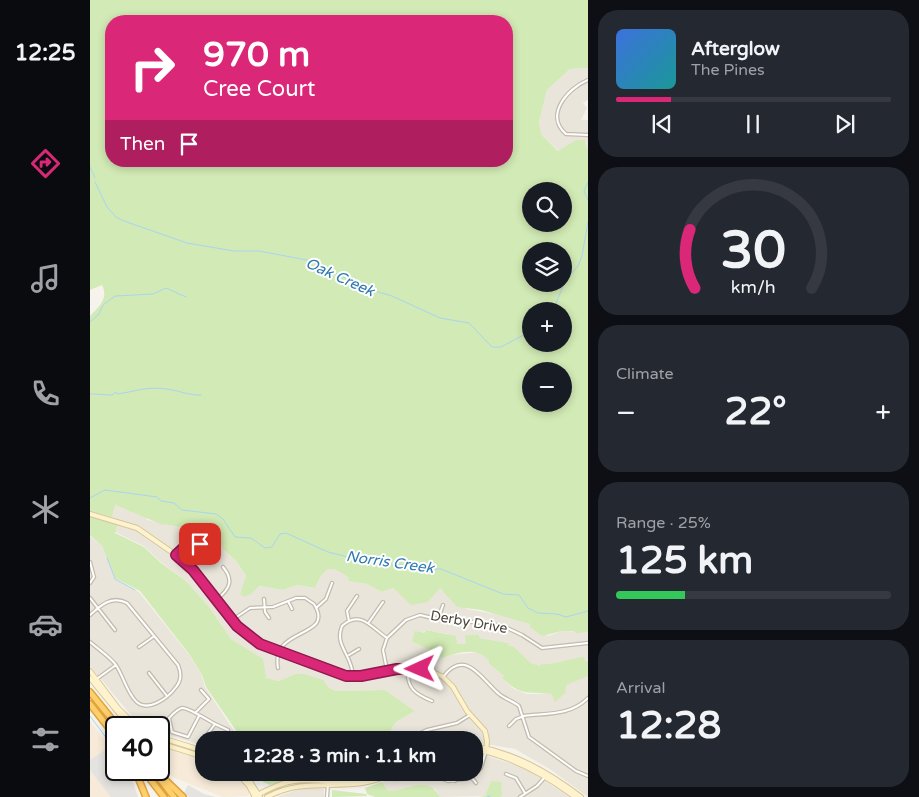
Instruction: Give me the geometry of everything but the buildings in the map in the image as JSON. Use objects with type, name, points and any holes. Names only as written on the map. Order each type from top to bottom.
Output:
[{"type":"highway","points":[[90,692],[109,716]]},
{"type":"highway","points":[[90,704],[105,723]]},
{"type":"highway","points":[[139,781],[146,797]]},
{"type":"highway","points":[[152,781],[164,797]]},
{"type":"highway","points":[[162,781],[174,797]]},
{"type":"highway","points":[[165,781],[182,797]]},
{"type":"main road","points":[[90,514],[137,528],[176,555],[193,570],[217,598],[231,620],[250,637],[280,651],[338,674],[353,677],[408,668],[425,670],[443,677],[453,686],[470,715],[485,731],[486,750]]},
{"type":"main road","points":[[90,671],[93,680],[122,716]]},
{"type":"main road","points":[[93,680],[126,716]]},
{"type":"main road","points":[[170,740],[195,748]]},
{"type":"main road","points":[[170,746],[195,753]]},
{"type":"main road","points":[[483,749],[522,760],[581,797]]},
{"type":"main road","points":[[546,775],[575,797]]},
{"type":"main road","points":[[245,781],[257,796]]},
{"type":"main road","points":[[250,781],[257,796]]},
{"type":"main road","points":[[267,797],[293,786],[366,781]]},
{"type":"main road","points":[[257,796],[289,782],[364,786],[374,781]]},
{"type":"street","points":[[588,80],[577,86],[566,96],[557,115],[558,124],[566,134],[588,135]]},
{"type":"street","points":[[176,555],[190,542],[205,546]]},
{"type":"street","points":[[90,562],[96,577],[90,583]]},
{"type":"street","points":[[217,598],[224,593],[231,583],[224,567]]},
{"type":"street","points":[[316,608],[326,599],[332,583]]},
{"type":"street","points":[[349,621],[347,611],[357,596]]},
{"type":"street","points":[[90,598],[115,630]]},
{"type":"street","points":[[90,615],[115,598],[131,606],[153,637],[178,665],[180,677],[177,686],[155,704],[146,706],[134,700],[116,665],[90,642]]},
{"type":"street","points":[[231,620],[250,608],[265,608],[296,598],[305,598],[316,608],[318,618],[312,630],[288,640],[280,651],[278,668]]},
{"type":"street","points":[[264,599],[269,618]]},
{"type":"street","points":[[288,601],[292,609]]},
{"type":"street","points":[[369,622],[383,602]]},
{"type":"street","points":[[438,619],[442,605]]},
{"type":"street","name":"Derby Drive","points":[[387,638],[413,616],[426,615],[438,619],[504,626],[522,634],[542,648],[588,643]]},
{"type":"street","points":[[353,677],[349,655],[341,645],[339,636],[342,626],[349,621],[359,619],[369,622],[387,638],[383,650],[387,671]]},
{"type":"street","points":[[312,630],[315,634]]},
{"type":"street","points":[[139,647],[153,637]]},
{"type":"street","points":[[349,655],[359,649]]},
{"type":"street","points":[[93,680],[116,665]]},
{"type":"street","points":[[443,677],[455,667],[474,668],[497,692],[519,706],[524,716],[524,727],[529,737],[576,771],[588,776]]},
{"type":"street","points":[[408,668],[407,676],[410,688],[419,696],[432,701]]},
{"type":"street","points":[[149,673],[167,696]]},
{"type":"street","points":[[180,677],[185,678]]},
{"type":"street","points":[[195,713],[209,699],[201,690]]},
{"type":"street","points":[[509,726],[516,718],[524,716],[570,711],[580,706],[588,698]]},
{"type":"street","points":[[199,716],[188,736],[172,732],[169,718],[182,708],[195,713],[228,731]]},
{"type":"street","points":[[425,731],[457,723],[470,715]]},
{"type":"street","points":[[210,731],[215,724]]},
{"type":"street","points":[[483,761],[486,750]]},
{"type":"street","points":[[506,774],[516,778],[525,793]]},
{"type":"street","points":[[520,797],[537,786],[546,775]]},
{"type":"street","points":[[327,797],[328,784]]},
{"type":"shaded area","points":[[588,68],[588,100],[583,103],[587,108],[581,120],[588,120],[588,149],[586,149],[585,140],[576,140],[559,151],[541,134],[539,122],[547,90],[570,69]]},
{"type":"shaded area","points":[[114,505],[146,517],[147,520],[205,532],[216,538],[224,550],[236,561],[246,577],[240,594],[251,594],[258,586],[283,590],[297,585],[315,588],[324,571],[330,568],[339,570],[349,578],[348,581],[367,584],[382,592],[393,588],[411,604],[429,601],[439,588],[467,609],[511,617],[530,624],[548,636],[562,631],[588,632],[588,661],[573,660],[540,666],[531,663],[515,648],[508,645],[509,643],[479,638],[479,635],[466,644],[456,644],[448,634],[426,630],[412,642],[441,655],[442,659],[451,655],[479,652],[486,656],[489,661],[488,663],[504,676],[502,678],[514,689],[527,694],[553,694],[578,672],[588,669],[588,797],[551,770],[515,749],[483,744],[483,731],[390,731],[396,722],[415,711],[385,690],[336,691],[295,674],[279,681],[266,678],[246,650],[231,639],[209,607],[186,581],[162,563],[144,546],[115,532],[119,524],[112,517]]},
{"type":"shaded area","points":[[90,536],[102,546],[114,578],[139,592],[189,655],[201,674],[205,687],[234,731],[195,731],[195,743],[170,735],[170,716],[132,716],[90,666]]},
{"type":"shaded area","points":[[90,721],[105,741],[105,781],[133,781],[138,797],[90,797]]},
{"type":"shaded area","points":[[170,748],[195,756],[195,781],[240,781],[249,791],[249,796],[223,797],[175,778],[170,774]]},
{"type":"shaded area","points":[[105,750],[105,781],[132,781],[138,797],[111,797],[90,770],[90,760]]},
{"type":"shaded area","points":[[483,755],[525,768],[570,797],[500,797],[502,794],[491,781],[485,796],[440,797],[435,789],[408,788],[401,791],[388,791],[382,782],[483,781]]},
{"type":"shaded area","points":[[188,785],[204,794],[216,797],[189,797],[184,793]]},
{"type":"shaded area","points":[[306,787],[324,789],[324,797],[276,797]]},
{"type":"green space","points":[[90,0],[588,0],[588,68],[570,69],[547,90],[539,122],[541,134],[558,151],[576,140],[585,140],[586,148],[588,149],[588,632],[562,631],[542,636],[530,627],[530,624],[481,610],[457,607],[440,588],[428,602],[411,605],[393,588],[382,592],[367,584],[348,581],[349,578],[332,569],[325,572],[315,588],[297,585],[283,590],[259,586],[251,594],[244,597],[240,594],[246,576],[216,538],[205,532],[163,525],[115,505],[112,517],[90,511],[90,316],[102,302],[104,290],[102,285],[90,290]]},
{"type":"green space","points":[[90,516],[118,525],[115,533],[144,547],[161,563],[186,581],[209,607],[231,639],[263,659],[266,678],[279,681],[295,674],[304,674],[323,680],[329,688],[336,691],[385,690],[415,711],[396,722],[390,731],[236,731],[206,687],[202,675],[189,654],[140,591],[115,578],[102,546],[90,535]]},
{"type":"green space","points":[[426,630],[456,636],[457,644],[466,644],[465,635],[479,635],[479,638],[509,643],[508,645],[514,647],[531,663],[540,666],[541,664],[584,657],[585,661],[588,661],[588,676],[566,685],[565,693],[555,702],[552,694],[525,692],[515,688],[502,678],[504,676],[488,663],[489,661],[485,656],[479,653],[453,654],[441,659],[441,655],[412,642],[415,631],[424,633]]},
{"type":"green space","points":[[263,781],[281,781],[270,785]]},
{"type":"green space","points":[[491,781],[501,782],[502,795],[500,797],[479,797],[485,796]]},
{"type":"green space","points":[[382,782],[388,791],[417,785],[429,786],[440,797],[375,797],[367,794],[365,788]]},
{"type":"green space","points":[[332,790],[366,794],[367,796],[332,797]]},
{"type":"waterway","name":"Oak Creek","points":[[90,167],[95,178]]},
{"type":"waterway","name":"Oak Creek","points":[[95,182],[107,207],[116,217],[124,221],[187,243],[234,251],[259,251],[312,261],[365,288],[392,296],[440,318],[469,323],[492,347],[501,347],[522,336]]},
{"type":"waterway","name":"Oak Creek","points":[[588,182],[584,191],[588,200]]},
{"type":"waterway","name":"Oak Creek","points":[[557,302],[565,281],[578,266],[582,256],[588,222]]},
{"type":"waterway","points":[[90,322],[99,314],[103,305],[115,296],[153,294],[166,288],[186,297]]},
{"type":"waterway","points":[[90,394],[112,395],[116,392],[117,394],[159,388],[201,395]]},
{"type":"waterway","name":"Norris Creek","points":[[90,498],[105,490],[157,497],[161,501],[174,503],[182,510],[216,514],[223,519],[235,537],[251,538],[265,548],[272,547],[280,534],[286,533],[328,552],[352,558],[377,559],[390,565],[418,565],[428,569],[441,569],[503,594],[519,595],[528,608],[538,613],[557,614],[566,617],[588,611]]},
{"type":"waterway","points":[[107,558],[115,579],[135,590]]},
{"type":"waterway","points":[[90,716],[105,736]]},
{"type":"route","points":[[200,544],[190,542],[181,548],[176,555],[193,570],[217,598],[231,620],[244,633],[260,644],[346,676],[361,676],[397,669],[420,669]]}]
